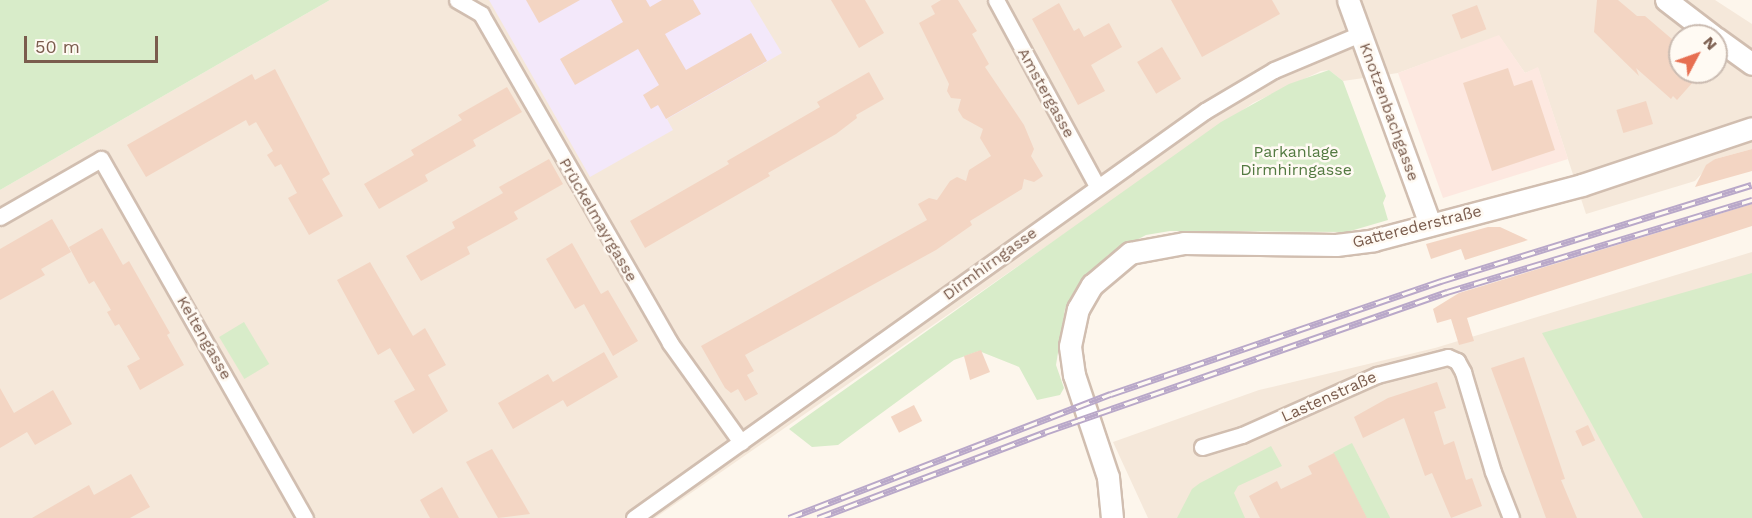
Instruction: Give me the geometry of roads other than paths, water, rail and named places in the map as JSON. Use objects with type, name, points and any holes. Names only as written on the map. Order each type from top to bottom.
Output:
[{"type":"street","name":"Prückelmayrgasse","points":[[458,0],[482,14],[665,334],[741,442]]},
{"type":"street","name":"Amstergasse","points":[[996,0],[1097,186]]},
{"type":"street","name":"Knotzenbachgasse","points":[[1348,0],[1430,224]]},
{"type":"street","points":[[1666,0],[1698,24]]},
{"type":"street","name":"Dirmhirngasse","points":[[634,518],[1205,111],[1274,70],[1360,34]]},
{"type":"street","points":[[1728,46],[1752,64]]},
{"type":"street","name":"Gatterederstraße","points":[[1112,518],[1111,491],[1098,444],[1080,395],[1071,358],[1076,316],[1092,285],[1130,253],[1184,243],[1336,245],[1374,240],[1582,185],[1752,128]]},
{"type":"street","name":"Keltengasse","points":[[0,217],[101,159],[305,518]]},
{"type":"street","name":"Lastenstraße","points":[[1202,447],[1242,435],[1377,375],[1437,358],[1457,361],[1511,518]]},
{"type":"railway","points":[[789,518],[1111,394],[1441,281],[1752,185]]},
{"type":"railway","points":[[818,518],[1045,432],[1447,292],[1752,200]]},
{"type":"park label","name":"Parkanlage Dirmhirngasse","points":[[1296,161]]}]
